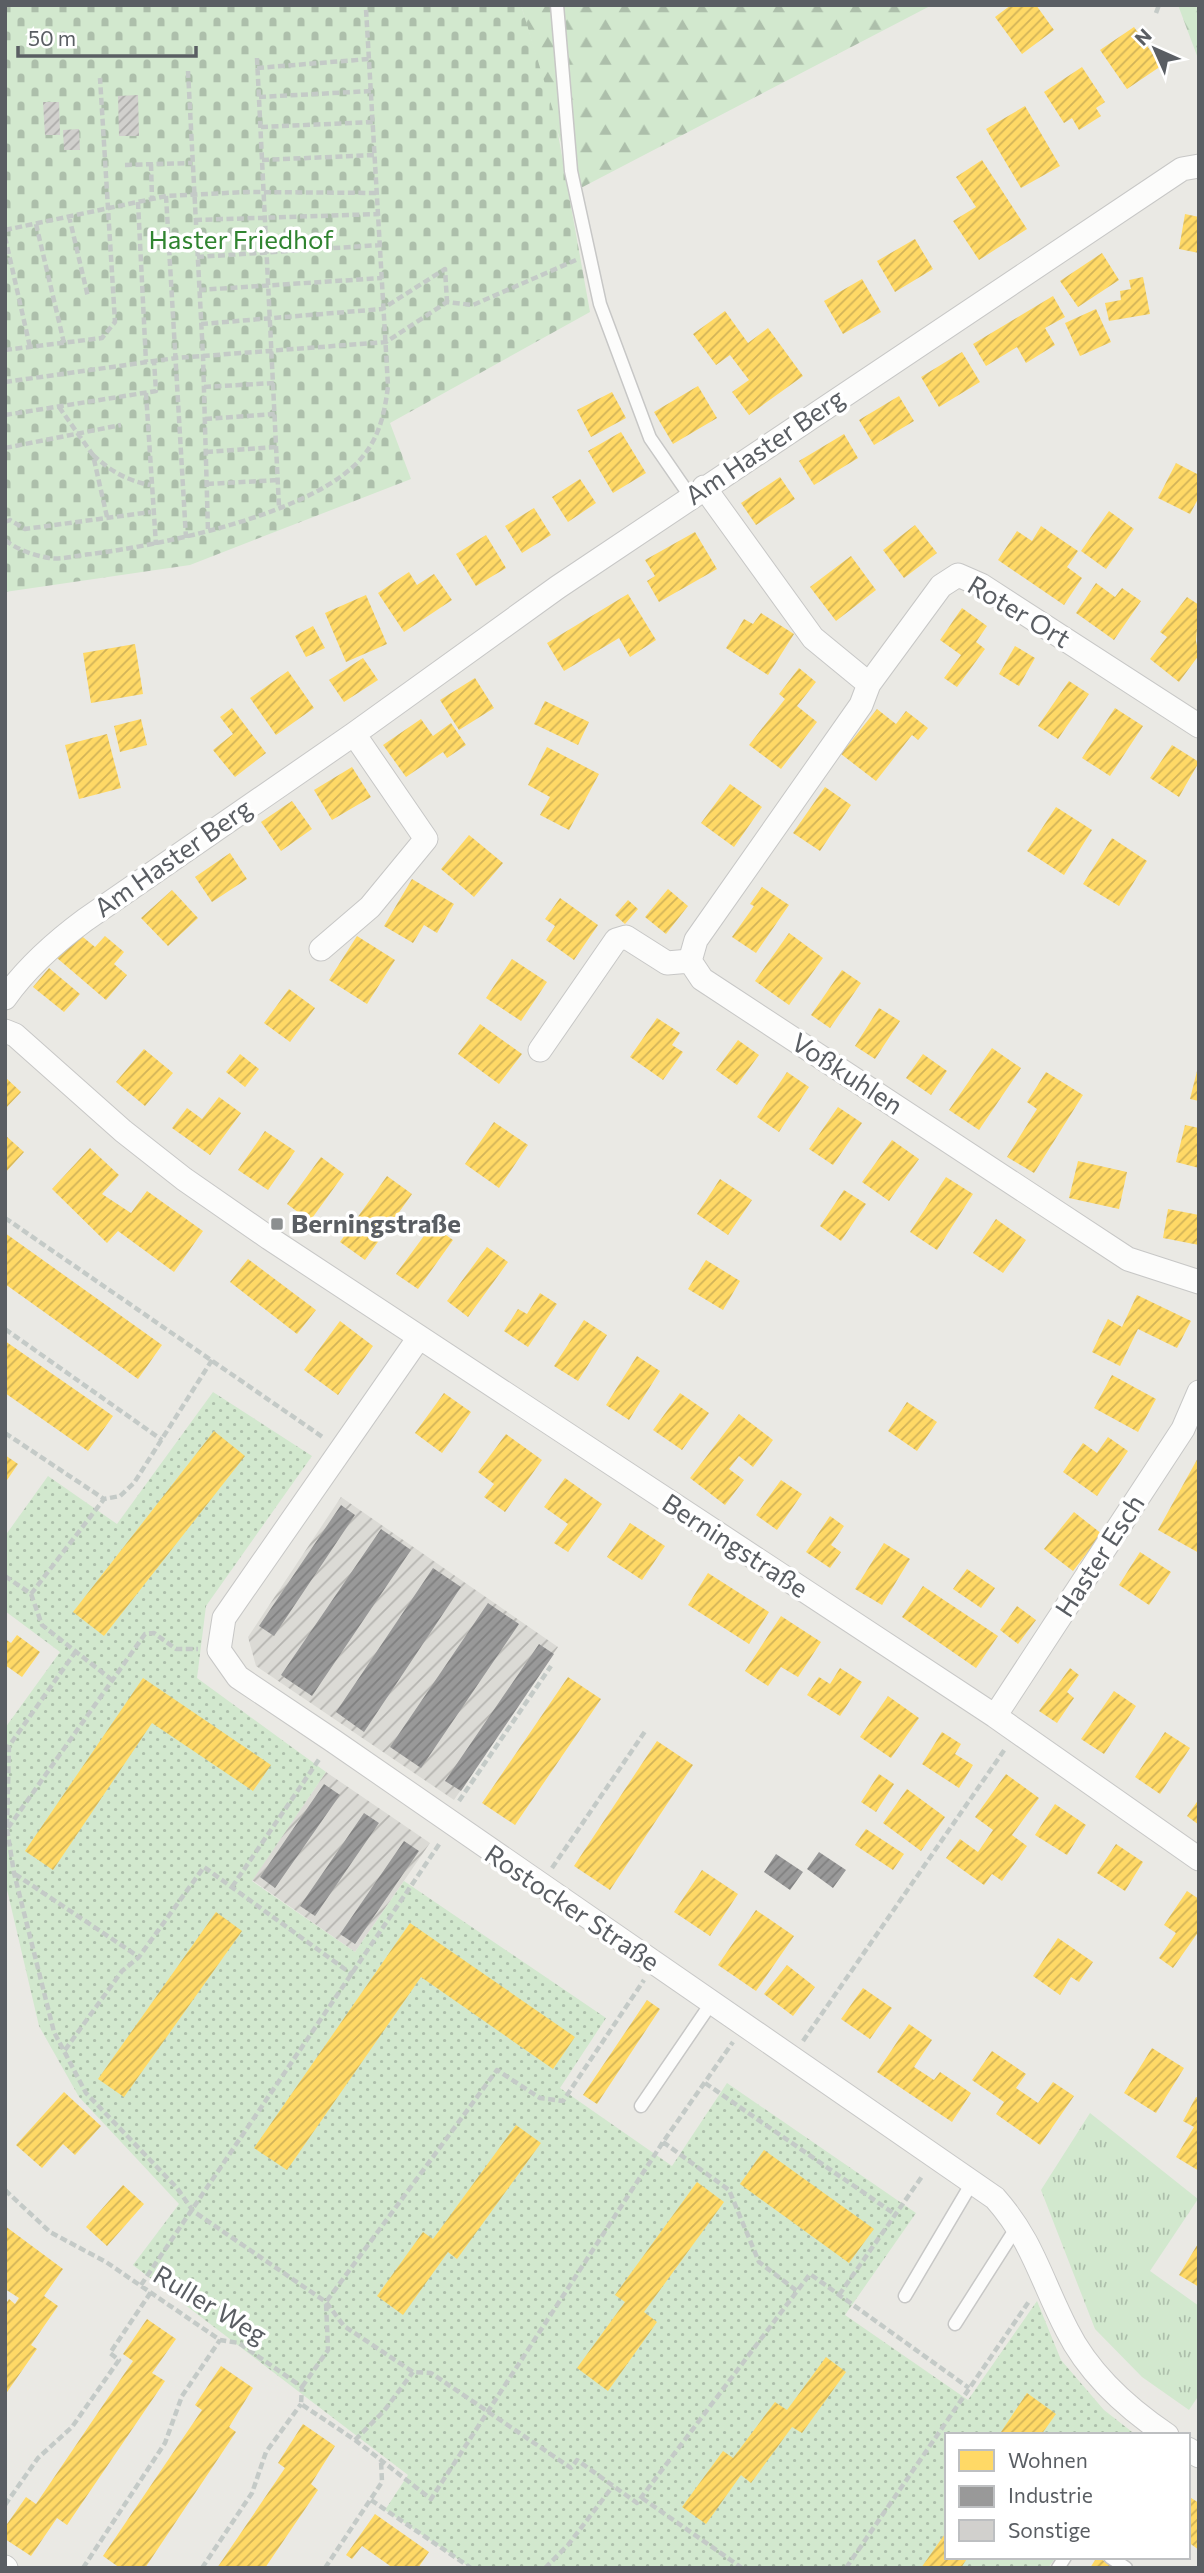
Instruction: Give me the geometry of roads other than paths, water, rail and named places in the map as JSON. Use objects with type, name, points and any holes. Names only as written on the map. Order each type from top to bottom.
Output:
[{"type":"street","name":"Am Haster Berg","points":[[5,998],[52,945],[85,920],[354,734],[558,587],[697,492],[1190,168]]},
{"type":"street","points":[[697,492],[813,638],[869,684]]},
{"type":"street","name":"Roter Ort","points":[[690,961],[696,940],[860,705],[869,684],[941,586],[958,575],[981,585],[1199,726]]},
{"type":"street","points":[[321,949],[370,907],[426,839],[354,734]]},
{"type":"street","points":[[540,1050],[617,940],[626,937],[667,963],[690,961]]},
{"type":"street","name":"Voßkuhlen","points":[[690,961],[702,979],[1128,1259],[1199,1282]]},
{"type":"street","name":"Berningstraße","points":[[5,1031],[15,1035],[123,1131],[184,1179],[418,1339],[995,1716],[1199,1859]]},
{"type":"street","name":"Rostocker Straße","points":[[418,1339],[224,1618],[219,1650],[238,1676],[655,1965],[937,2155],[995,2198],[1018,2224],[1068,2333],[1093,2371],[1156,2432]]},
{"type":"street","name":"Haster Esch","points":[[995,1716],[1182,1429],[1199,1392]]},
{"type":"lane","points":[[556,5],[571,171],[600,304],[650,438],[697,492]]},
{"type":"lane","points":[[640,2106],[712,2002]]},
{"type":"lane","points":[[905,2296],[973,2181]]},
{"type":"lane","points":[[956,2323],[1018,2224]]},
{"type":"place","name":"Berningstraße","points":[[277,1224]]},
{"type":"park label","name":"Haster Friedhof","points":[[241,240]]}]
